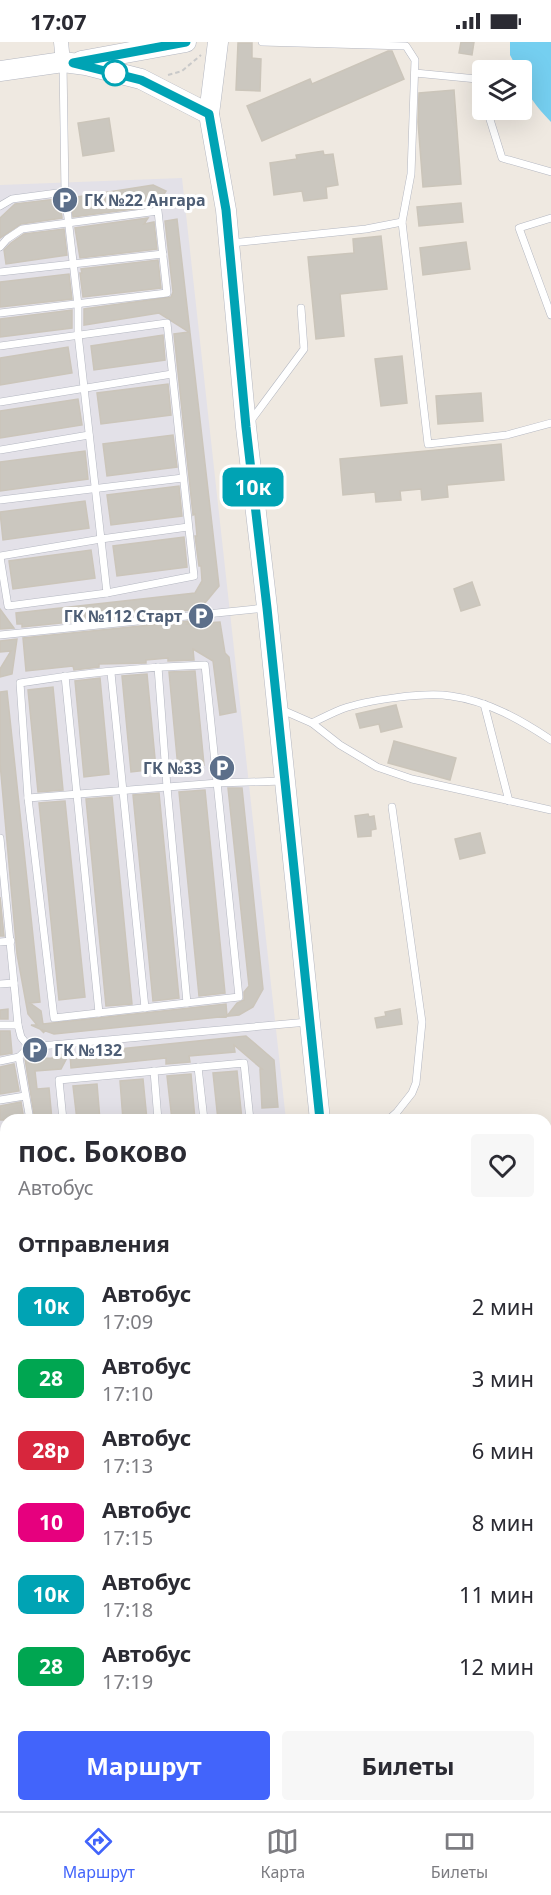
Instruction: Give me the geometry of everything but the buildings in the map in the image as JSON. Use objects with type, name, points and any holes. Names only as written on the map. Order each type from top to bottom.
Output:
[{"type":"main road","points":[[0,71],[68,63],[186,42]]},
{"type":"main road","points":[[212,45],[209,114],[226,210],[246,427],[278,708],[319,1114]]},
{"type":"main road","points":[[68,63],[141,80],[209,114]]},
{"type":"street","points":[[61,42],[68,63]]},
{"type":"lane","points":[[262,42],[406,46],[415,60],[415,73],[411,174],[402,222],[428,444],[507,435],[551,423]]},
{"type":"lane","points":[[68,63],[65,192],[78,305],[78,334],[107,593]]},
{"type":"lane","points":[[415,73],[472,79]]},
{"type":"lane","points":[[490,120],[502,158],[551,172]]},
{"type":"lane","points":[[0,206],[12,199],[65,192]]},
{"type":"lane","points":[[0,247],[22,229],[68,221],[158,211],[167,293],[0,313]]},
{"type":"lane","points":[[551,218],[519,228],[551,315]]},
{"type":"lane","points":[[229,243],[366,229],[402,222]]},
{"type":"lane","points":[[0,272],[163,254]]},
{"type":"lane","points":[[246,427],[304,350],[301,308]]},
{"type":"lane","points":[[0,346],[167,323],[194,576],[107,593],[8,606],[0,557],[101,539],[188,527]]},
{"type":"lane","points":[[0,402],[172,374]]},
{"type":"lane","points":[[0,450],[89,435]]},
{"type":"lane","points":[[0,500],[183,477]]},
{"type":"lane","points":[[0,635],[267,608]]},
{"type":"lane","points":[[205,665],[239,997],[54,1018],[28,798],[20,683],[65,676],[111,673],[158,667],[205,665]]},
{"type":"lane","points":[[158,667],[187,1003]]},
{"type":"lane","points":[[111,673],[145,1008]]},
{"type":"lane","points":[[65,676],[99,1012]]},
{"type":"lane","points":[[312,723],[343,709],[398,698],[451,696],[484,704],[519,719],[551,740]]},
{"type":"lane","points":[[484,704],[508,801]]},
{"type":"lane","points":[[278,708],[312,723],[340,745],[377,766],[412,779],[551,810]]},
{"type":"lane","points":[[28,798],[218,783],[285,782]]},
{"type":"lane","points":[[392,807],[422,1022],[416,1083],[412,1094],[394,1114]]},
{"type":"lane","points":[[0,838],[3,901],[11,941],[18,1025],[21,1037],[29,1047]]},
{"type":"lane","points":[[0,942],[11,941]]},
{"type":"lane","points":[[0,984],[14,983]]},
{"type":"lane","points":[[0,1061],[19,1057],[29,1047],[310,1022]]},
{"type":"lane","points":[[0,1026],[18,1025]]},
{"type":"lane","points":[[19,1057],[29,1114]]},
{"type":"lane","points":[[62,1114],[59,1080],[244,1063],[249,1114]]},
{"type":"lane","points":[[198,1067],[203,1114]]},
{"type":"lane","points":[[154,1071],[158,1114]]},
{"type":"lane","points":[[0,1100],[25,1096]]},
{"type":"path","points":[[141,80],[182,71],[212,45]]},
{"type":"shaded area","points":[[182,178],[285,1114],[0,1114],[0,185]]},
{"type":"water","points":[[510,42],[551,42],[551,122],[532,98],[532,60],[513,60],[510,55]]},
{"type":"bus line","name":"10к","points":[[186,42],[73,63],[141,80],[209,114],[226,210],[246,427],[319,1114]]},
{"type":"place","name":"ГК №22 Ангара","points":[[65,200]]},
{"type":"place","name":"ГК №112 Старт","points":[[201,616]]},
{"type":"place","name":"ГК №33","points":[[222,768]]},
{"type":"place","name":"ГК №132","points":[[35,1050]]}]
